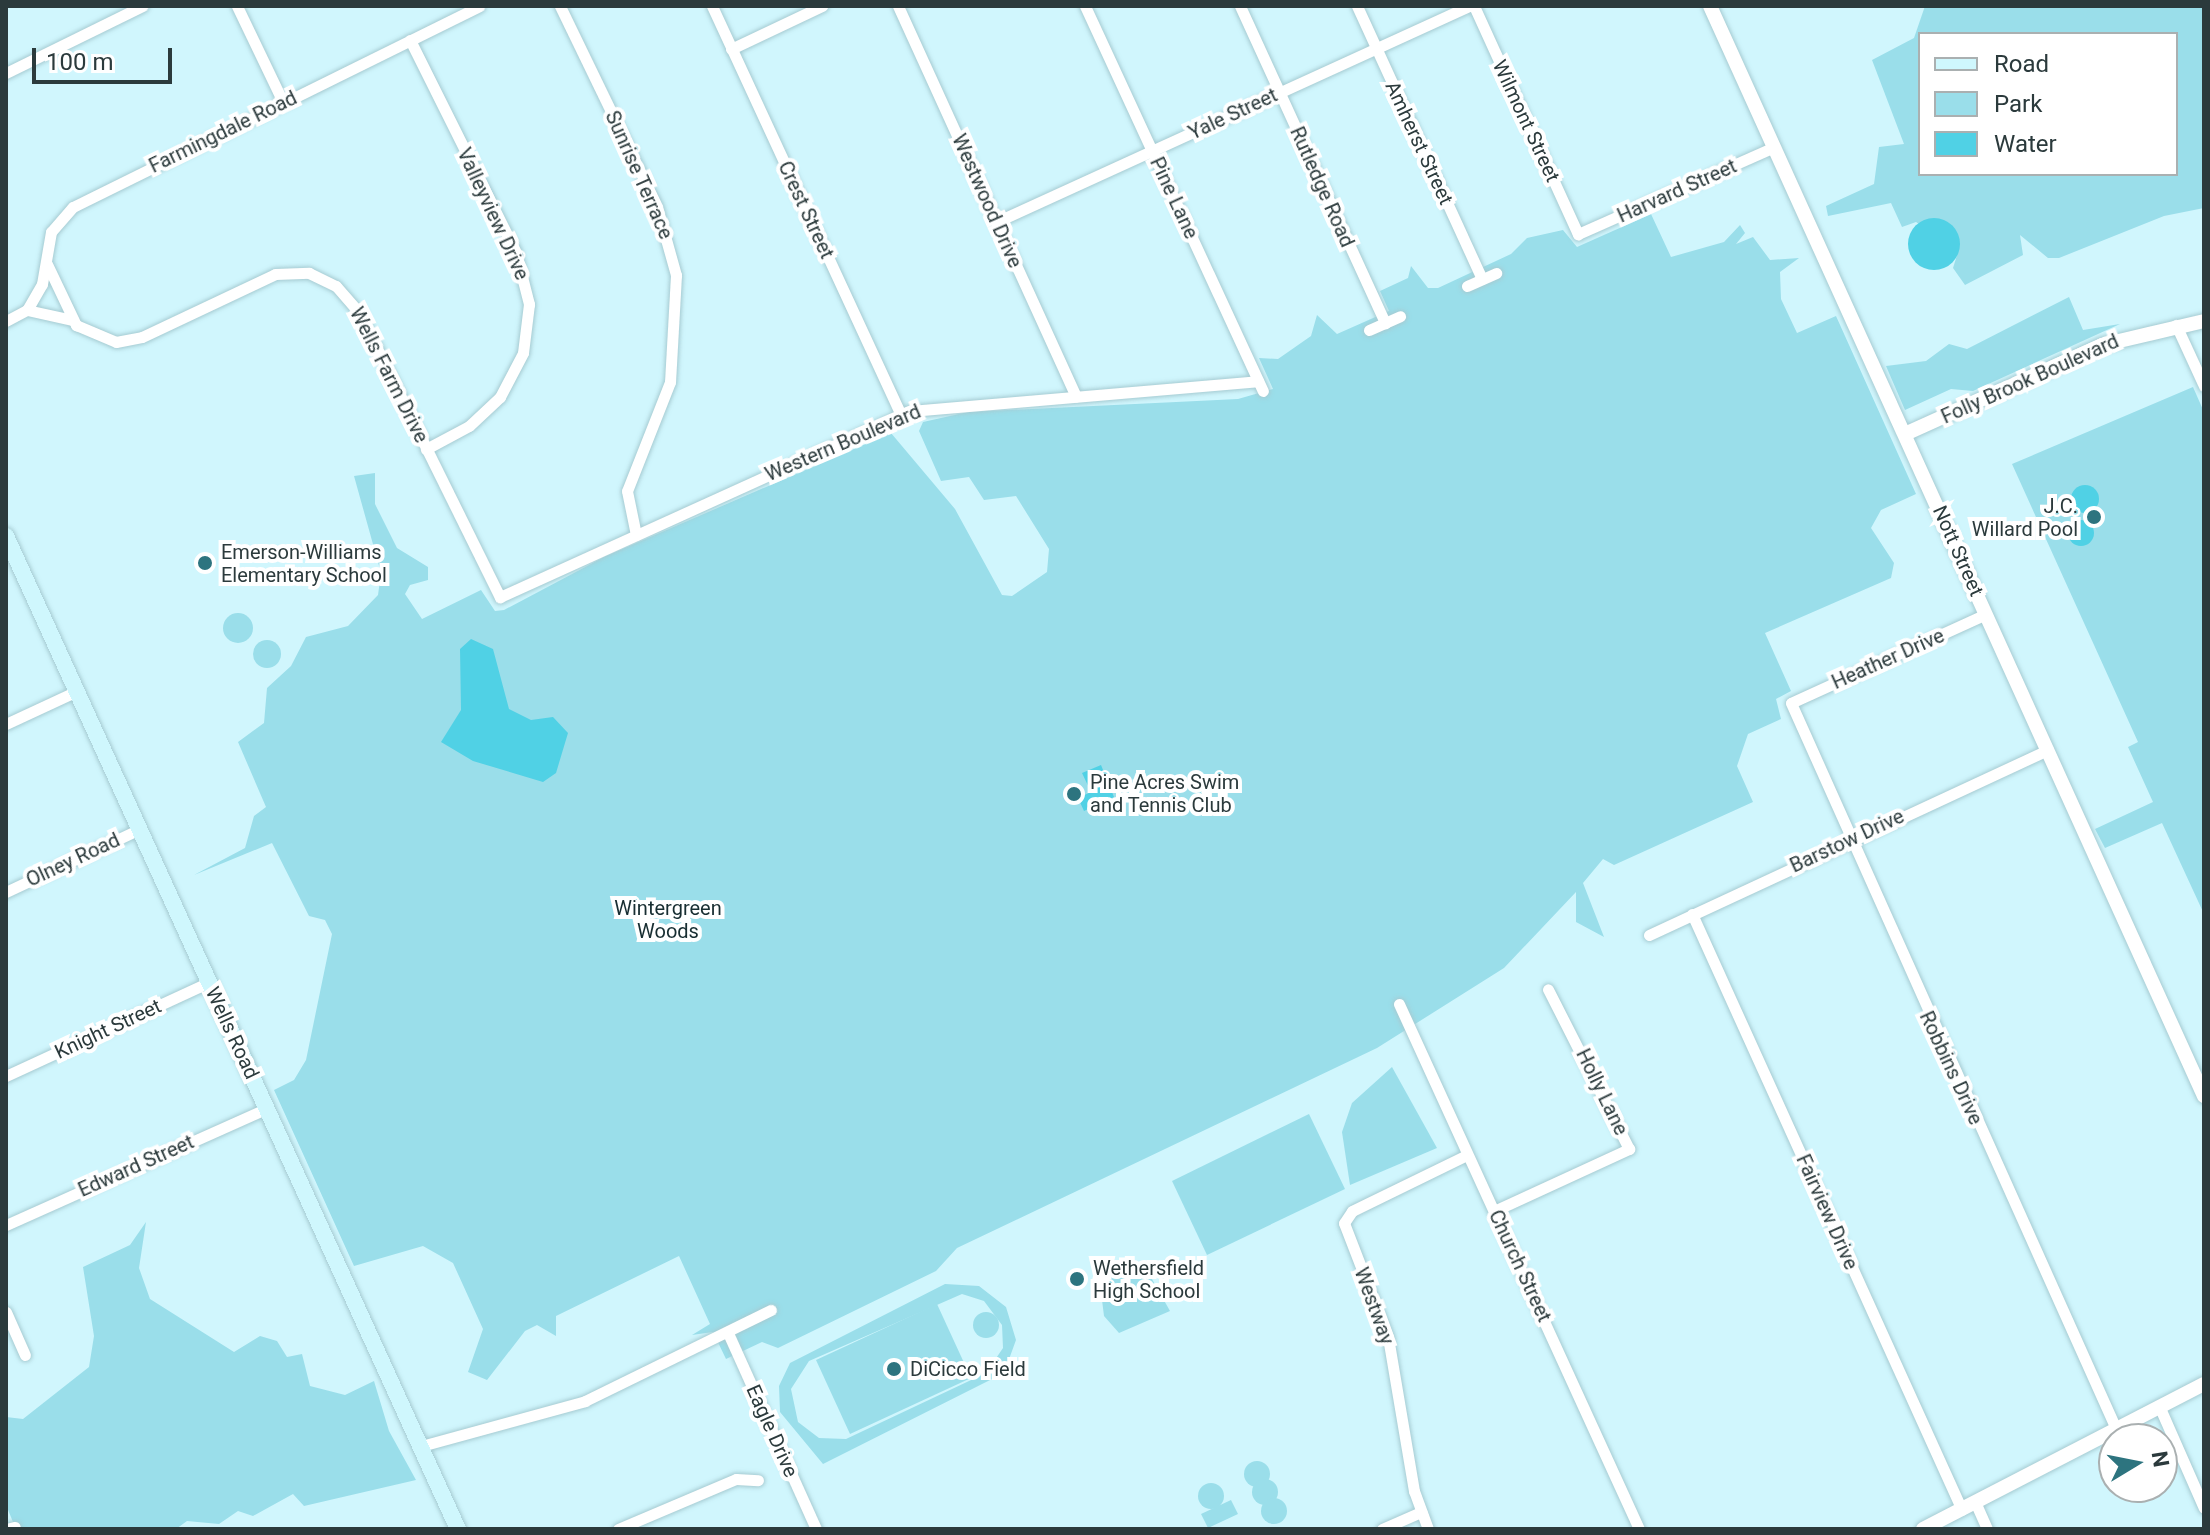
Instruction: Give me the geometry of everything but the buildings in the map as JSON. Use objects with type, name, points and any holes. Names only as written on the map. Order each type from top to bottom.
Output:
[{"type":"main road","name":"Wells Road","points":[[7,540],[458,1529]]},
{"type":"street","points":[[6,73],[142,6]]},
{"type":"street","points":[[237,6],[283,102]]},
{"type":"street","name":"Farmingdale Road","points":[[27,310],[47,264],[53,229],[73,207],[479,6]]},
{"type":"street","name":"Sunrise Terrace","points":[[560,6],[657,207],[676,275],[670,382],[627,491],[636,535]]},
{"type":"street","name":"Crest Street","points":[[712,6],[901,415]]},
{"type":"street","points":[[731,49],[822,6]]},
{"type":"street","name":"Westwood Drive","points":[[898,6],[1076,396]]},
{"type":"street","name":"Pine Lane","points":[[1085,6],[1260,386]]},
{"type":"street","name":"Rutledge Road","points":[[1240,6],[1385,323]]},
{"type":"street","name":"Amherst Street","points":[[1357,6],[1482,279]]},
{"type":"street","name":"Yale Street","points":[[996,222],[1472,6]]},
{"type":"street","name":"Wilmont Street","points":[[1472,6],[1579,234]]},
{"type":"street","name":"Nott Street","points":[[1710,6],[2204,1096]]},
{"type":"street","name":"Valleyview Drive","points":[[410,40],[516,253],[529,304],[524,348],[504,392],[474,422],[426,449]]},
{"type":"street","name":"Harvard Street","points":[[1579,234],[1774,147]]},
{"type":"street","points":[[47,264],[73,321]]},
{"type":"street","points":[[1467,286],[1496,273]]},
{"type":"street","name":"Wells Farm Drive","points":[[27,310],[73,321],[95,337],[127,341],[271,275],[319,276],[357,309],[500,597]]},
{"type":"street","points":[[6,321],[27,310]]},
{"type":"street","points":[[1369,330],[1400,316]]},
{"type":"street","name":"Folly Brook Boulevard","points":[[1905,434],[2102,345],[2176,325],[2204,321]]},
{"type":"street","points":[[2176,325],[2204,386]]},
{"type":"street","name":"Western Boulevard","points":[[500,597],[901,415],[947,403],[1260,386]]},
{"type":"street","name":"Heather Drive","points":[[1791,703],[1986,614]]},
{"type":"street","points":[[6,724],[77,691]]},
{"type":"street","name":"Robbins Drive","points":[[1791,703],[1847,840],[2113,1423]]},
{"type":"street","name":"Barstow Drive","points":[[1649,935],[1847,840],[2048,750]]},
{"type":"street","name":"Olney Road","points":[[6,892],[140,829]]},
{"type":"street","name":"Fairview Drive","points":[[1692,914],[1969,1507],[1987,1529]]},
{"type":"street","name":"Knight Street","points":[[6,1076],[209,982]]},
{"type":"street","name":"Holly Lane","points":[[1494,1211],[1629,1149],[1548,989]]},
{"type":"street","name":"Church Street","points":[[1399,1004],[1639,1529]]},
{"type":"street","name":"Edward Street","points":[[6,1225],[267,1108]]},
{"type":"street","name":"Westway","points":[[1428,1529],[1421,1512],[1388,1337],[1344,1223],[1352,1211],[1467,1155]]},
{"type":"street","points":[[421,1446],[585,1401],[771,1310]]},
{"type":"street","points":[[6,1312],[25,1355]]},
{"type":"street","name":"Eagle Drive","points":[[728,1333],[816,1529]]},
{"type":"street","points":[[2132,1423],[2204,1384]]},
{"type":"street","points":[[2160,1408],[2204,1508]]},
{"type":"street","points":[[1923,1529],[2098,1441]]},
{"type":"street","points":[[618,1529],[736,1479],[758,1480]]},
{"type":"street","points":[[1382,1529],[1421,1512]]},
{"type":"green space","points":[[1925,6],[2204,6],[2204,208],[2164,216],[2059,258],[2048,258],[2020,235],[2023,255],[1965,285],[1953,268],[1958,252],[1916,222],[1902,227],[1891,203],[1828,216],[1826,206],[1874,184],[1879,147],[1904,144],[1872,60],[1914,38]]},
{"type":"green space","name":"Wintergreen Woods","points":[[1651,214],[1671,257],[1724,242],[1740,225],[1745,233],[1736,244],[1753,237],[1770,260],[1799,258],[1780,272],[1781,299],[1797,333],[1836,316],[1916,494],[1881,510],[1871,528],[1894,563],[1891,578],[1765,633],[1791,691],[1776,699],[1781,719],[1748,734],[1737,766],[1753,802],[1614,865],[1603,859],[1583,883],[1604,937],[1576,922],[1576,892],[1504,968],[1377,1048],[957,1248],[936,1271],[778,1348],[762,1342],[726,1359],[713,1332],[692,1335],[710,1324],[679,1256],[556,1316],[556,1336],[537,1325],[525,1331],[487,1380],[468,1372],[483,1329],[453,1263],[423,1246],[354,1266],[274,1090],[294,1080],[306,1060],[332,934],[325,920],[309,916],[272,843],[194,875],[245,848],[254,816],[266,807],[238,742],[264,723],[267,688],[291,666],[306,637],[348,626],[378,595],[381,573],[354,476],[375,473],[375,504],[397,548],[428,567],[428,580],[410,585],[405,594],[422,619],[481,590],[495,611],[504,610],[604,557],[891,433],[955,509],[1002,595],[1012,596],[1047,572],[1049,549],[1016,496],[984,500],[969,477],[941,481],[919,431],[923,422],[968,412],[1238,399],[1273,389],[1259,358],[1278,359],[1311,336],[1317,315],[1337,334],[1389,311],[1380,291],[1408,278],[1411,266],[1428,288],[1438,288],[1511,254],[1527,238],[1563,230],[1577,247]]},
{"type":"green space","points":[[2069,297],[2083,330],[2120,324],[1973,391],[1951,389],[1905,410],[1886,366],[1926,361],[1949,344],[1967,349]]},
{"type":"green space","points":[[2193,387],[2204,412],[2204,914],[2162,823],[2105,848],[2095,829],[2153,802],[2128,747],[2138,742],[2012,464]]},
{"type":"green space","points":[[238,613],[249,617],[253,628],[249,639],[238,643],[227,639],[223,628],[227,617]]},
{"type":"green space","points":[[267,640],[277,644],[281,654],[277,664],[267,668],[257,664],[253,654],[257,644]]},
{"type":"green space","points":[[1392,1067],[1437,1148],[1350,1185],[1342,1132],[1352,1103]]},
{"type":"green space","points":[[1309,1114],[1345,1189],[1207,1255],[1172,1181]]},
{"type":"green space","points":[[146,1222],[139,1268],[150,1299],[234,1352],[260,1336],[277,1341],[287,1357],[302,1354],[310,1386],[345,1395],[374,1381],[389,1431],[416,1480],[304,1506],[293,1494],[253,1516],[238,1511],[219,1524],[187,1521],[176,1529],[6,1529],[13,1522],[6,1505],[6,1417],[23,1419],[89,1367],[94,1336],[83,1267],[130,1245]]},
{"type":"green space","points":[[1136,1262],[1143,1263],[1170,1311],[1119,1333],[1104,1316],[1101,1292],[1113,1271]]},
{"type":"green space","points":[[945,1284],[979,1286],[1006,1307],[1016,1340],[1004,1373],[823,1464],[780,1412],[779,1386],[790,1363]],"holes":[[[962,1294],[984,1301],[1002,1325],[1003,1348],[986,1373],[846,1439],[819,1438],[798,1422],[791,1389],[809,1361]]]},
{"type":"green space","name":"DiCicco Field","points":[[937,1304],[971,1378],[850,1434],[816,1360]]},
{"type":"green space","points":[[986,1312],[995,1316],[999,1325],[995,1334],[986,1338],[977,1334],[973,1325],[977,1316]]},
{"type":"green space","points":[[1257,1461],[1266,1465],[1270,1474],[1266,1483],[1257,1487],[1248,1483],[1244,1474],[1248,1465]]},
{"type":"green space","points":[[1265,1479],[1274,1483],[1278,1492],[1274,1501],[1265,1505],[1256,1501],[1252,1492],[1256,1483]]},
{"type":"green space","points":[[1211,1483],[1220,1487],[1224,1496],[1220,1505],[1211,1509],[1202,1505],[1198,1496],[1202,1487]]},
{"type":"green space","points":[[1274,1498],[1283,1502],[1287,1511],[1283,1520],[1274,1524],[1265,1520],[1261,1511],[1265,1502]]},
{"type":"green space","points":[[1231,1500],[1238,1514],[1208,1528],[1201,1514]]},
{"type":"water","points":[[1934,218],[1952,226],[1960,244],[1952,262],[1934,270],[1916,262],[1908,244],[1916,226]]},
{"type":"water","points":[[2085,485],[2095,489],[2099,499],[2095,509],[2085,513],[2075,509],[2071,499],[2075,489]]},
{"type":"water","points":[[2081,520],[2090,524],[2094,533],[2090,542],[2081,546],[2072,542],[2068,533],[2072,524]]},
{"type":"water","points":[[471,639],[493,649],[509,709],[531,720],[553,717],[568,733],[556,773],[543,782],[473,761],[441,742],[461,710],[460,649]]},
{"type":"water","points":[[1101,765],[1114,797],[1084,811],[1078,798],[1091,792],[1082,773]]},
{"type":"place","name":"J.C. Willard Pool","points":[[2094,517]]},
{"type":"place","name":"Emerson-Williams Elementary School","points":[[205,563]]},
{"type":"place","name":"Pine Acres Swim and Tennis Club","points":[[1074,794]]},
{"type":"place","name":"Wethersfield High School","points":[[1077,1279]]},
{"type":"place","name":"DiCicco Field","points":[[894,1369]]}]
